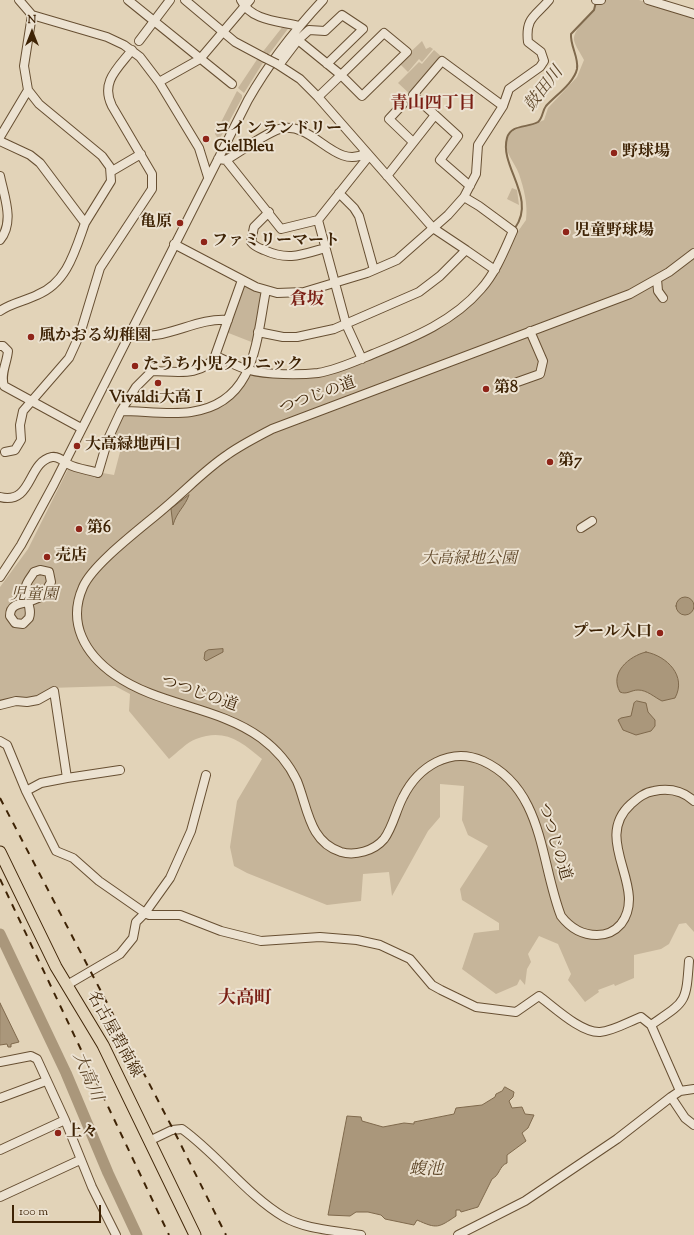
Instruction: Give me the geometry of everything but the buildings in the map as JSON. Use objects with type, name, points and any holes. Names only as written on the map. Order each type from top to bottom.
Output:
[{"type":"main road","name":"名古屋碧南線","points":[[0,852],[35,928],[103,1045],[195,1235]]},
{"type":"street","points":[[19,0],[32,15],[107,38],[132,50],[147,64],[199,148],[208,177]]},
{"type":"street","points":[[128,0],[232,84]]},
{"type":"street","points":[[139,41],[170,0]]},
{"type":"street","points":[[185,0],[240,46],[278,64],[300,79],[318,97],[434,228],[495,270]]},
{"type":"street","points":[[158,82],[200,59],[223,32],[242,3],[250,0]]},
{"type":"street","points":[[0,577],[21,545],[65,462],[208,177],[222,159],[257,85],[299,26],[323,0]]},
{"type":"street","points":[[174,244],[242,280],[266,290],[278,293],[298,293],[335,283],[374,270],[404,256],[451,213],[464,197],[476,174],[478,166],[478,145],[504,106],[509,89],[540,67],[544,61],[541,52],[528,42],[527,37],[532,15],[549,0]]},
{"type":"street","points":[[596,0],[601,0]]},
{"type":"street","points":[[648,0],[694,14]]},
{"type":"street","points":[[242,3],[259,17],[299,26]]},
{"type":"street","points":[[0,311],[10,305],[44,293],[58,282],[70,262],[85,223],[111,181],[112,171],[102,156],[39,104],[28,90],[24,66],[32,15]]},
{"type":"street","points":[[278,64],[308,30],[325,31],[342,15],[363,29],[327,64]]},
{"type":"street","points":[[298,40],[341,75],[362,96],[407,52],[384,33],[341,75],[318,97]]},
{"type":"street","points":[[6,452],[15,450],[19,446],[21,417],[23,411],[69,358],[80,334],[100,268],[150,193],[153,182],[152,174],[112,106],[107,89],[111,78],[132,50]]},
{"type":"street","points":[[470,186],[440,160],[458,136],[413,95],[442,61],[504,106]]},
{"type":"street","points":[[0,137],[28,90]]},
{"type":"street","points":[[403,104],[390,119],[413,142]]},
{"type":"street","points":[[387,176],[435,115]]},
{"type":"street","points":[[222,159],[274,132],[291,128],[304,132],[348,158],[358,158],[368,154]]},
{"type":"street","points":[[0,141],[30,155],[40,163],[85,223]]},
{"type":"street","points":[[112,171],[140,154]]},
{"type":"street","points":[[222,159],[269,212],[281,229],[318,220],[368,154]]},
{"type":"street","points":[[0,176],[8,212],[8,222],[4,234],[0,240]]},
{"type":"street","points":[[339,193],[354,208],[359,216],[374,270]]},
{"type":"street","points":[[215,356],[249,370],[300,374],[319,373],[362,359],[420,334],[446,320],[477,294],[495,270],[513,231],[464,197]]},
{"type":"street","points":[[269,212],[254,227],[251,242],[254,245],[276,255],[285,257],[302,255],[325,248]]},
{"type":"street","points":[[318,220],[346,324],[362,359]]},
{"type":"street","points":[[258,332],[284,337],[297,337],[334,329],[420,292],[440,276],[466,250]]},
{"type":"street","name":"つつじの道","points":[[694,252],[657,279],[630,294],[272,429],[227,455],[110,555],[88,579],[83,587],[78,603],[77,619],[80,633],[91,654],[116,676],[150,693],[232,720],[273,748],[281,756],[297,781],[315,833],[328,845],[338,851],[358,853],[369,850],[385,838],[412,782],[433,763],[447,757],[470,756],[492,766],[506,776],[525,798],[533,817],[561,916],[566,923],[583,934],[602,935],[610,932],[617,928],[627,914],[629,897],[617,846],[616,830],[620,818],[627,808],[637,798],[650,791],[663,789],[677,791],[689,796],[694,801]]},
{"type":"street","points":[[657,279],[658,291],[663,298]]},
{"type":"street","points":[[0,497],[11,498],[20,494],[25,489],[41,462],[46,459],[56,457],[69,465],[98,473],[108,440],[121,411],[136,387],[152,370],[199,370],[208,365],[215,356],[242,280]]},
{"type":"street","points":[[121,411],[189,412],[205,409],[219,402],[233,392],[249,370],[266,290]]},
{"type":"street","points":[[130,333],[148,336],[208,320],[228,320]]},
{"type":"street","points":[[509,385],[540,374],[543,361],[530,331]]},
{"type":"street","points":[[0,346],[3,346],[8,351],[1,375],[4,386],[82,428]]},
{"type":"street","points":[[581,528],[592,521]]},
{"type":"street","points":[[0,705],[16,701],[27,702],[38,700],[54,691],[67,778]]},
{"type":"street","points":[[0,741],[7,745],[26,791],[56,851],[73,858],[99,881],[145,913],[150,915],[180,915],[221,931],[262,941],[320,937],[357,940],[380,945],[410,959],[432,984],[441,990],[476,1007],[516,1012],[539,996],[582,1027],[600,1032],[641,1017],[652,1025],[680,1091]]},
{"type":"street","points":[[26,791],[41,783],[120,770]]},
{"type":"street","points":[[67,985],[120,954],[132,938],[136,922],[145,913],[170,878],[191,831],[206,775]]},
{"type":"street","points":[[652,1025],[680,1005],[687,993],[689,961]]},
{"type":"street","points":[[0,1062],[31,1056],[37,1059],[65,1120],[80,1160],[116,1235]]},
{"type":"street","points":[[0,1098],[46,1081]]},
{"type":"street","points":[[458,1235],[525,1201],[617,1139],[680,1091],[694,1089]]},
{"type":"street","points":[[671,1097],[685,1118],[694,1125]]},
{"type":"street","points":[[0,1150],[65,1120]]},
{"type":"street","points":[[149,1141],[172,1130],[182,1129],[284,1217],[312,1227],[361,1235]]},
{"type":"street","points":[[0,1197],[80,1160]]},
{"type":"green space","name":"大高緑地公園","points":[[602,0],[639,0],[694,17],[694,932],[686,923],[679,924],[669,944],[661,949],[634,955],[634,978],[615,986],[614,984],[598,990],[599,992],[585,1002],[568,980],[571,974],[558,944],[539,936],[528,954],[531,962],[527,969],[525,985],[520,979],[517,985],[496,994],[462,969],[474,933],[499,930],[499,923],[462,900],[460,889],[488,846],[468,835],[462,820],[464,786],[440,784],[440,817],[428,831],[392,896],[389,872],[363,874],[361,901],[327,905],[247,873],[234,866],[230,847],[237,801],[262,759],[247,747],[232,738],[215,735],[193,740],[169,759],[129,711],[130,694],[115,686],[49,688],[39,698],[0,702],[0,587],[28,549],[69,467],[114,475],[120,452],[121,441],[110,440],[121,414],[211,409],[250,374],[318,375],[461,312],[526,220],[526,202],[524,191],[517,169],[507,149],[507,139],[513,131],[544,120],[548,108],[577,77],[584,60],[574,40],[575,35],[580,26],[592,12],[597,2]]},
{"type":"green space","points":[[284,25],[290,26],[267,57],[261,54]]},
{"type":"green space","points":[[422,41],[426,49],[430,47],[433,49],[422,62],[419,59],[408,72],[399,63]]},
{"type":"green space","points":[[434,50],[443,58],[411,95],[398,83],[419,62],[422,64]]},
{"type":"green space","points":[[258,58],[264,61],[244,93],[238,88]]},
{"type":"green space","points":[[237,91],[242,95],[242,98],[219,140],[215,134]]},
{"type":"green space","points":[[512,188],[517,190],[519,205],[507,199]]},
{"type":"green space","points":[[245,286],[260,293],[262,296],[254,343],[226,332],[242,287]]},
{"type":"water","points":[[189,495],[177,516],[173,525],[171,509]]},
{"type":"water","points":[[685,597],[691,600],[694,606],[691,612],[685,615],[679,612],[676,606],[679,600]]},
{"type":"water","points":[[223,649],[223,652],[206,661],[204,659],[205,652],[208,650]]},
{"type":"water","points":[[646,652],[661,658],[673,668],[677,675],[678,682],[678,690],[675,698],[662,701],[641,690],[625,693],[620,692],[617,685],[617,678],[622,666],[633,657]]},
{"type":"water","points":[[637,701],[646,703],[648,712],[655,720],[655,726],[651,731],[636,735],[623,730],[618,720],[631,716],[634,703]]},
{"type":"water","points":[[0,1003],[19,1042],[11,1044],[11,1047],[8,1047],[7,1044],[0,1045]]},
{"type":"water","name":"蝮池","points":[[505,1087],[514,1092],[513,1097],[509,1101],[512,1108],[522,1107],[525,1114],[534,1115],[528,1128],[522,1133],[526,1141],[507,1155],[507,1163],[502,1166],[497,1175],[492,1179],[478,1207],[461,1212],[460,1210],[456,1210],[456,1216],[437,1226],[429,1225],[417,1220],[414,1225],[385,1219],[381,1215],[368,1212],[356,1212],[350,1216],[328,1215],[347,1116],[361,1117],[362,1121],[383,1127],[404,1123],[414,1124],[414,1122],[454,1114],[456,1108],[482,1105],[495,1097],[496,1094],[502,1091]]},
{"type":"waterway","name":"鼓田川","points":[[515,228],[521,217],[522,205],[520,194],[508,160],[506,149],[507,138],[512,130],[538,122],[541,119],[546,106],[572,79],[577,69],[577,65],[571,34],[594,10],[596,2]]},
{"type":"waterway","name":"大高川","points":[[0,934],[66,1073],[108,1173],[137,1235]]},
{"type":"railway","points":[[0,798],[175,1133],[226,1235]]},
{"type":"railway","points":[[0,879],[169,1235]]},
{"type":"place","name":"コインランドリー CielBleu","points":[[206,139]]},
{"type":"place","name":"野球場","points":[[614,153]]},
{"type":"place","name":"亀原","points":[[180,223]]},
{"type":"place","name":"児童野球場","points":[[566,232]]},
{"type":"place","name":"ファミリーマート","points":[[204,242]]},
{"type":"place","name":"風かおる幼稚園","points":[[31,337]]},
{"type":"place","name":"たうち小児クリニック","points":[[135,366]]},
{"type":"place","name":"Vivaldi大高Ⅰ","points":[[158,383]]},
{"type":"place","name":"第8","points":[[486,389]]},
{"type":"place","name":"大高緑地西口","points":[[77,446]]},
{"type":"place","name":"第7","points":[[550,462]]},
{"type":"place","name":"第6","points":[[79,529]]},
{"type":"place","name":"売店","points":[[47,557]]},
{"type":"place","name":"プール入口","points":[[660,633]]},
{"type":"place","name":"上々","points":[[58,1133]]},
{"type":"district","name":"青山四丁目","points":[[433,105]]},
{"type":"district","name":"倉坂","points":[[307,301]]},
{"type":"district","name":"大高町","points":[[245,1000]]},
{"type":"park label","name":"児童園","points":[[34,596]]}]
